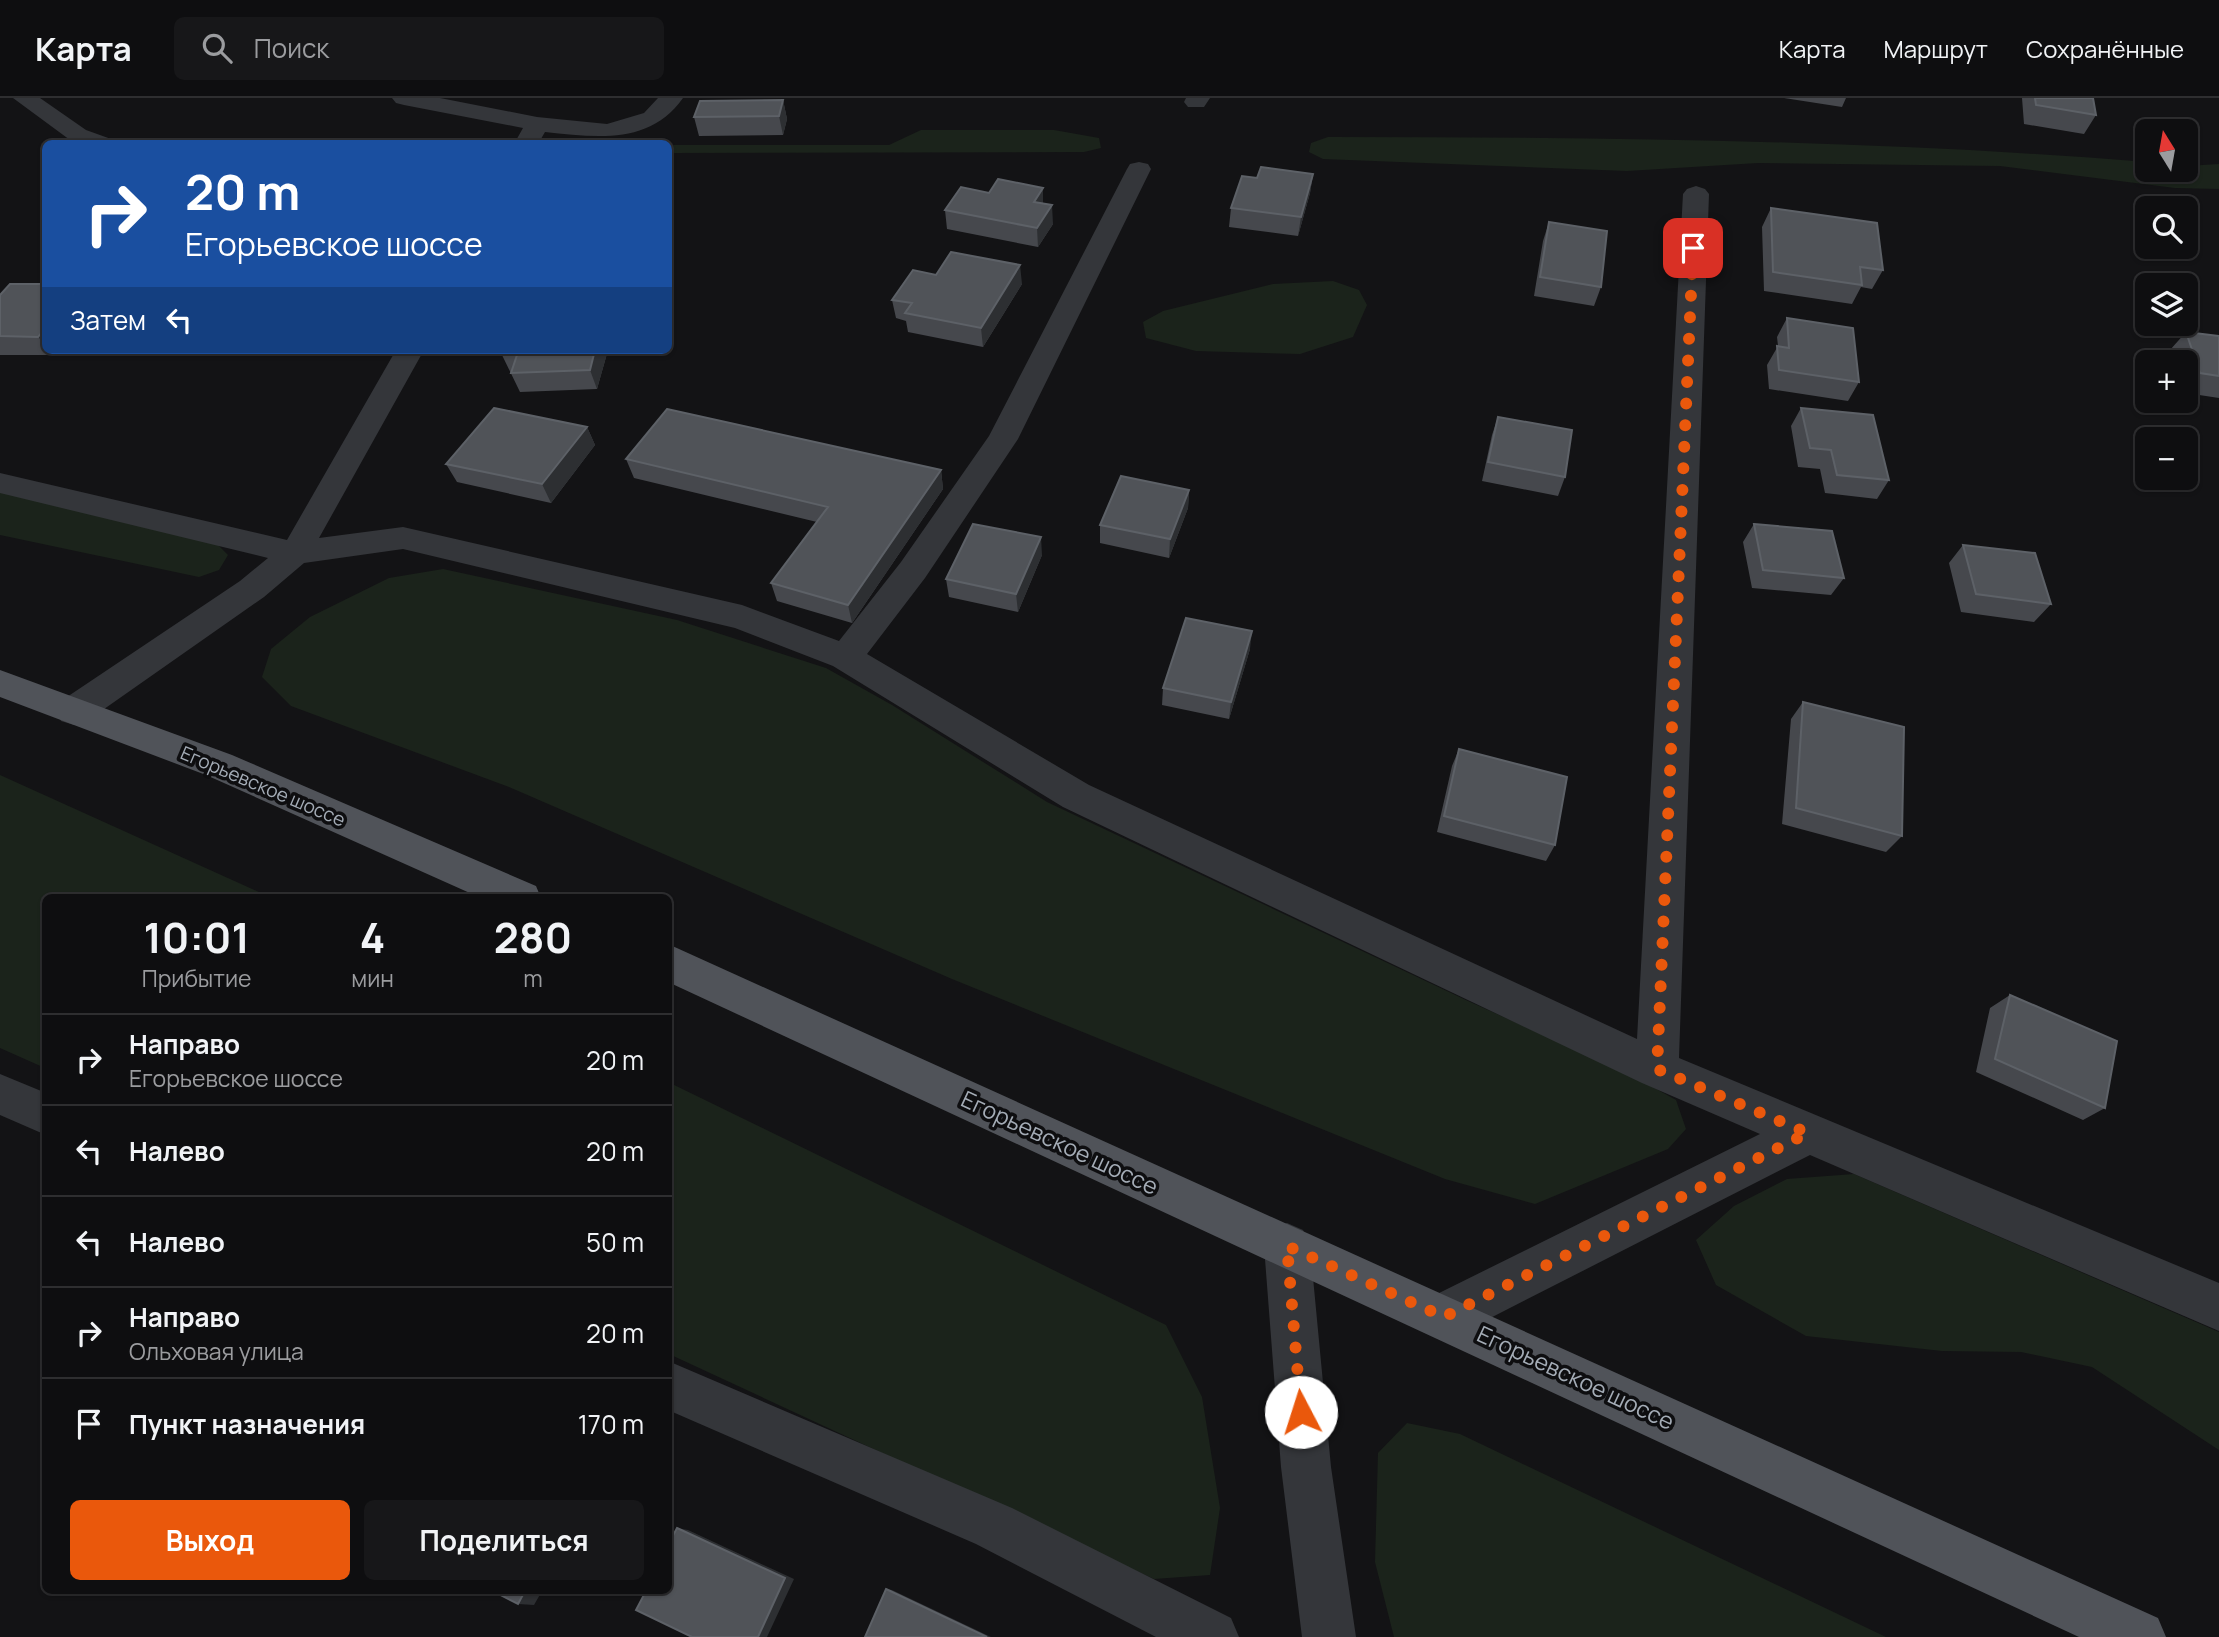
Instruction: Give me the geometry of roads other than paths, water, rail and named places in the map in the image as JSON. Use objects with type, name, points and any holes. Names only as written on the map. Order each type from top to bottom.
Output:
[{"type":"main road","name":"Егорьевское шоссе","points":[[0,683],[219,765],[513,894]]},
{"type":"main road","name":"Егорьевское шоссе","points":[[672,964],[2139,1637]]},
{"type":"street","points":[[25,98],[78,135],[91,140]]},
{"type":"street","points":[[404,98],[532,134],[608,131],[652,118],[671,98]]},
{"type":"street","points":[[845,657],[913,570],[1003,439],[1139,169]]},
{"type":"street","points":[[1657,1069],[1696,194]]},
{"type":"street","points":[[74,711],[252,589],[295,553],[408,354]]},
{"type":"street","points":[[0,484],[295,553],[402,538],[742,617],[845,657],[1076,796],[1657,1069],[2219,1307]]},
{"type":"street","points":[[0,1094],[42,1112]]},
{"type":"street","points":[[1444,1317],[1808,1133]]},
{"type":"street","points":[[1287,1246],[1306,1467],[1329,1637]]},
{"type":"street","points":[[672,1387],[994,1526],[1212,1637]]}]
